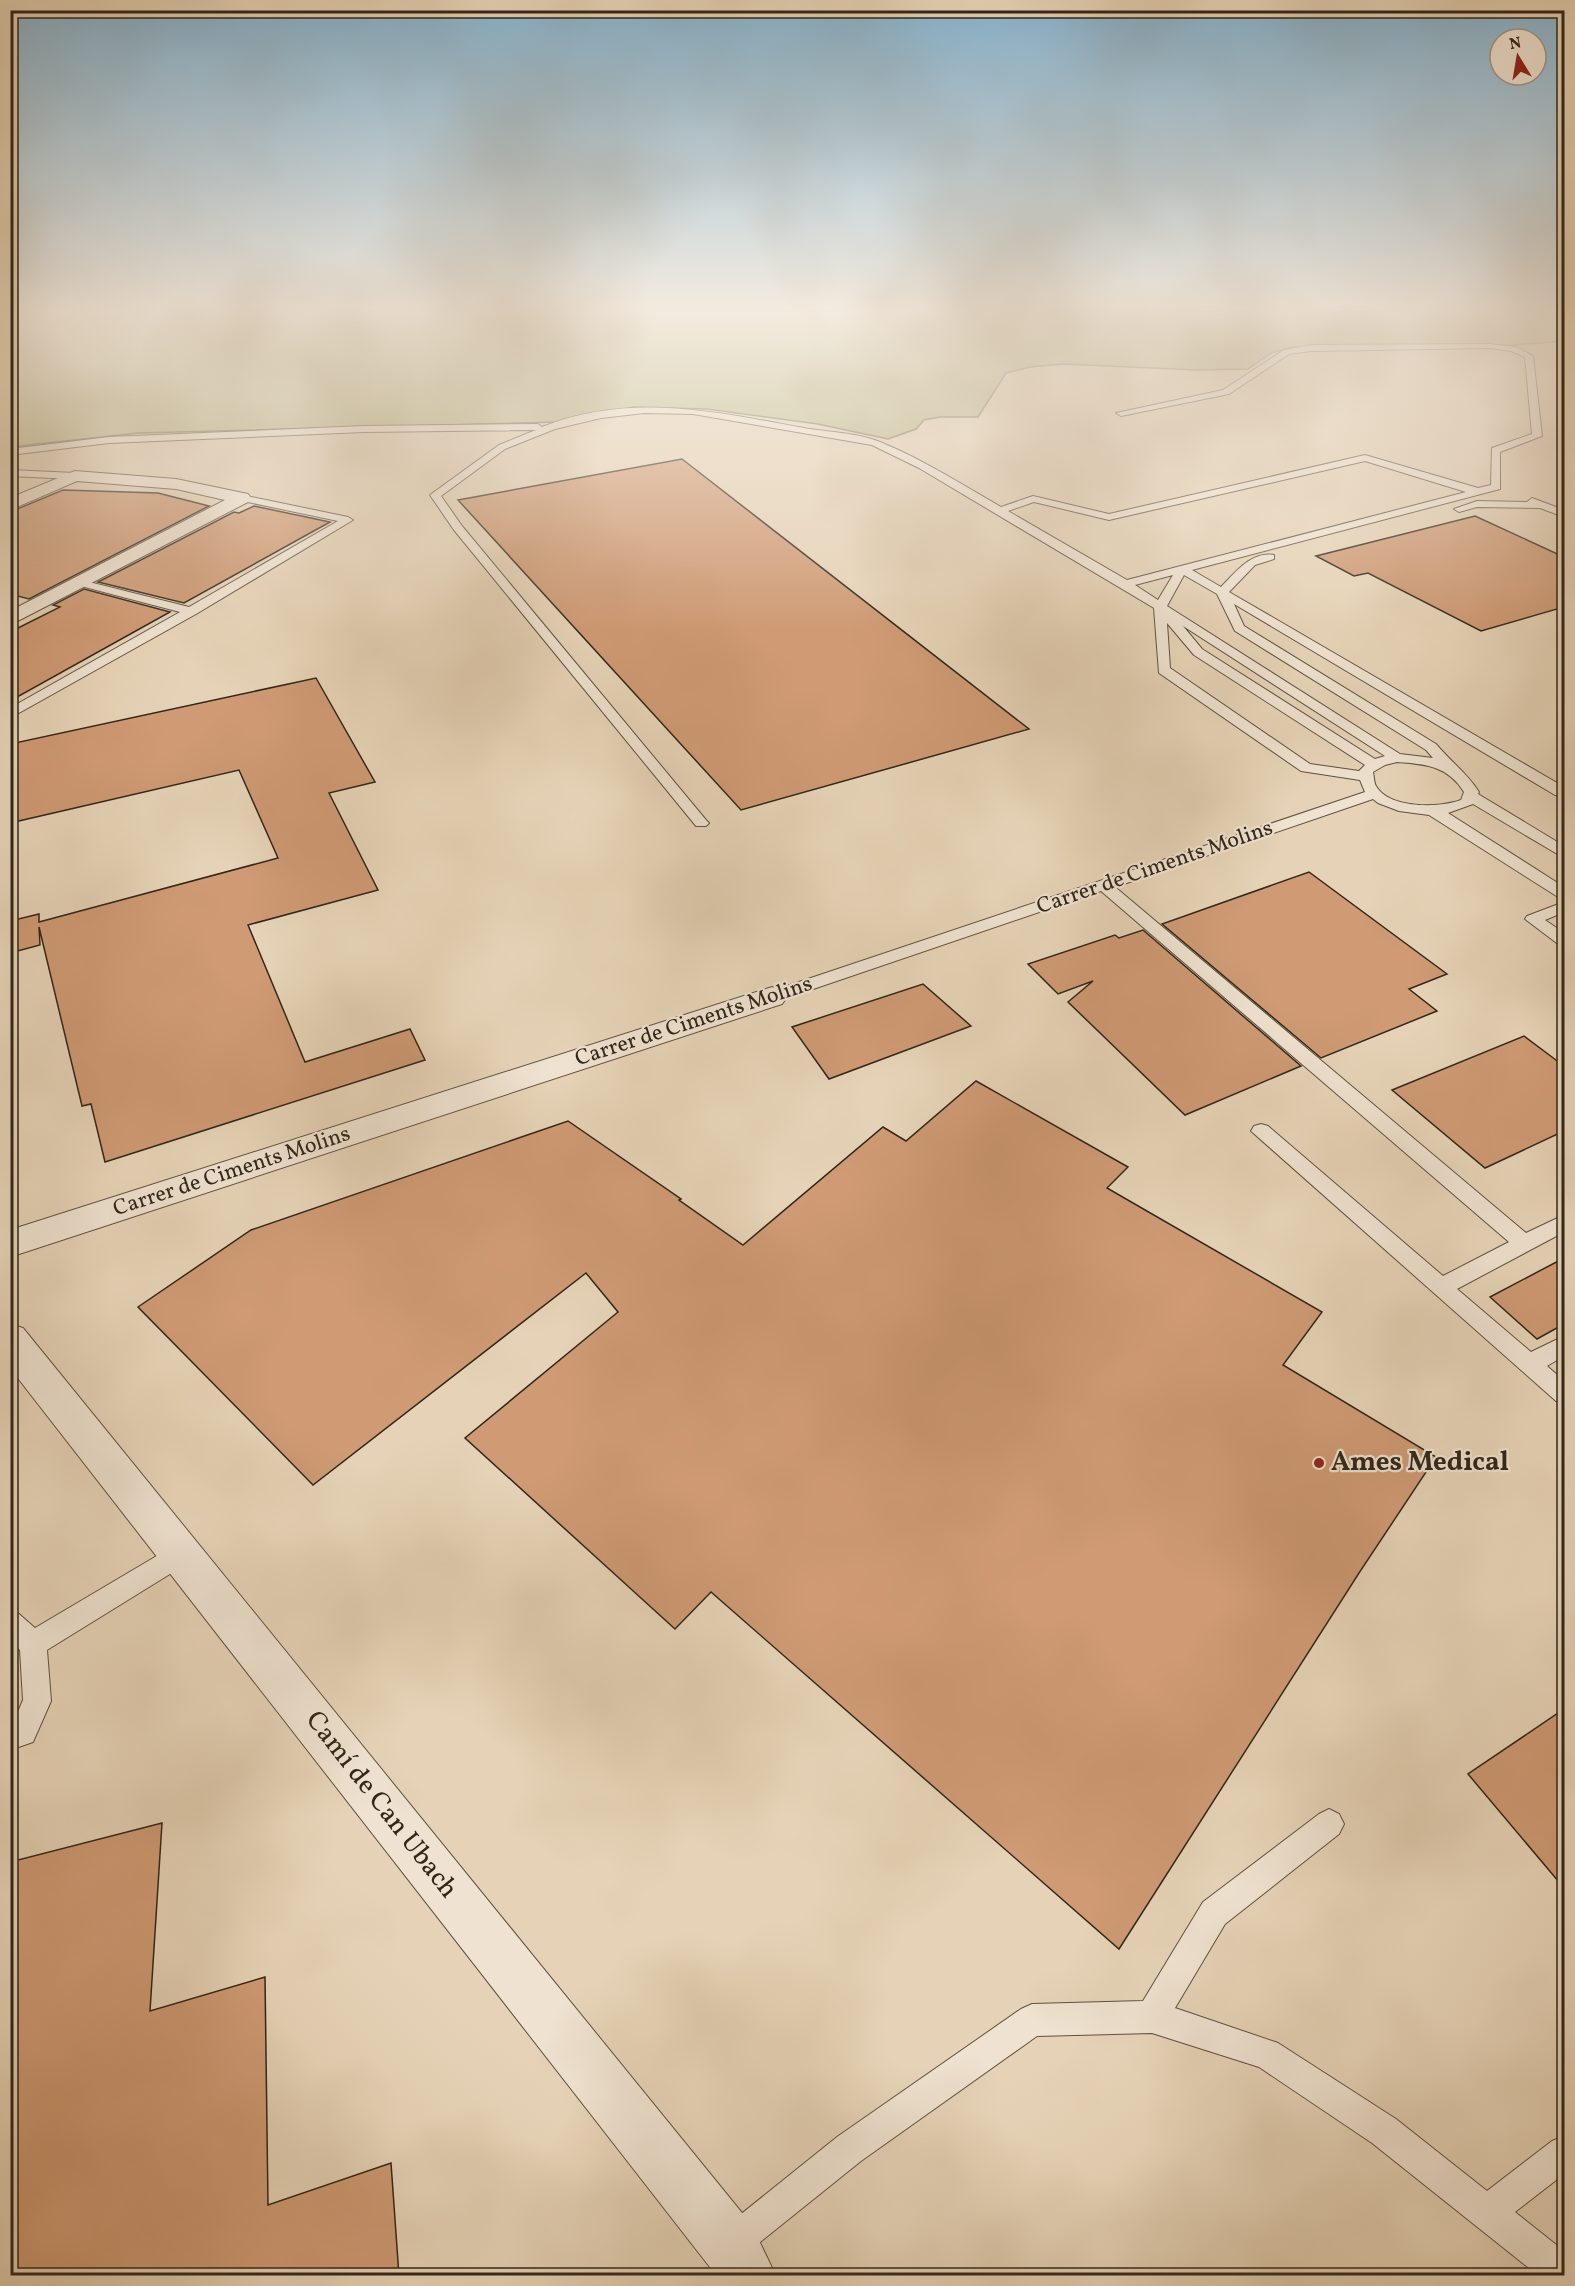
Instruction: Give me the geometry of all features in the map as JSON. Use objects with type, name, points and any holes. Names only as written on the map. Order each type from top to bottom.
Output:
[{"type":"street","points":[[10,505],[75,476],[176,484],[242,498]]},
{"type":"street","points":[[10,619],[242,498]]},
{"type":"street","name":"Carrer de Ciments Molins","points":[[10,1244],[772,997]]},
{"type":"street","name":"Camí de Can Ubach","points":[[10,1339],[182,1552],[738,2260]]},
{"type":"lane","points":[[590,418],[552,427],[502,447],[435,495],[458,528],[701,823]]},
{"type":"lane","points":[[731,418],[875,443],[923,466],[1125,584],[1397,758],[1430,762],[1448,768],[1462,777],[1470,787],[1471,796],[1468,802],[1458,808],[1435,812],[1406,808],[1376,793],[1368,785],[1369,770]]},
{"type":"lane","points":[[1506,491],[1494,450],[1537,436],[1535,418]]},
{"type":"lane","points":[[10,452],[109,440],[364,429],[552,427]]},
{"type":"lane","points":[[999,511],[1034,500],[1109,517],[1365,458],[1479,492]]},
{"type":"lane","points":[[10,473],[75,476]]},
{"type":"lane","points":[[1125,584],[1479,492],[1506,491],[1564,514]]},
{"type":"lane","points":[[10,714],[348,520],[242,498]]},
{"type":"lane","points":[[1222,593],[1251,563],[1477,504],[1542,505]]},
{"type":"lane","points":[[1182,569],[1560,792],[1564,791]]},
{"type":"lane","points":[[1182,569],[1161,607],[1164,670],[1306,768],[1369,770],[1397,758]]},
{"type":"lane","points":[[81,583],[192,611]]},
{"type":"lane","points":[[1222,593],[1239,628],[1431,747],[1448,768]]},
{"type":"lane","points":[[1161,607],[1198,651],[1369,770]]},
{"type":"lane","name":"Carrer de Ciments Molins","points":[[772,997],[1376,793]]},
{"type":"lane","points":[[1471,796],[1564,852]]},
{"type":"lane","points":[[1435,812],[1564,894]]},
{"type":"lane","points":[[1103,885],[1524,1243]]},
{"type":"lane","points":[[1564,907],[1533,919],[1564,940]]},
{"type":"lane","points":[[1261,1131],[1564,1394]]},
{"type":"lane","points":[[1441,1287],[1564,1223]]},
{"type":"lane","points":[[1530,1364],[1564,1345]]},
{"type":"lane","points":[[33,1644],[182,1552]]},
{"type":"lane","points":[[10,1623],[33,1644],[37,1701],[23,1732],[10,1736]]},
{"type":"lane","points":[[1152,2017],[1214,1913],[1329,1824]]},
{"type":"lane","points":[[738,2260],[849,2149],[1032,2020],[1152,2017],[1267,2054],[1384,2131],[1564,2273]]},
{"type":"lane","points":[[1487,2212],[1564,2153]]},
{"type":"shaded area","points":[[11,418],[578,418],[555,422],[138,433],[11,447]]},
{"type":"shaded area","points":[[771,418],[936,418],[924,420],[916,429],[888,439],[818,424]]},
{"type":"building","points":[[682,459],[1029,729],[741,810],[458,500]]},
{"type":"building","points":[[63,490],[158,493],[209,506],[29,599],[10,594],[10,512]]},
{"type":"building","points":[[254,506],[330,522],[184,603],[98,582],[234,512],[239,513]]},
{"type":"building","points":[[1475,516],[1564,557],[1564,607],[1481,631],[1368,573],[1354,576],[1316,556]]},
{"type":"building","points":[[84,589],[170,612],[10,701],[10,632],[60,607],[53,605]]},
{"type":"building","points":[[316,678],[375,782],[329,793],[378,890],[248,925],[305,1062],[410,1029],[425,1060],[105,1162],[91,1104],[82,1106],[39,927],[40,945],[10,953],[10,921],[39,914],[39,922],[278,858],[239,770],[10,823],[10,744]]},
{"type":"building","points":[[1309,872],[1447,974],[1409,989],[1437,1011],[1321,1058],[1162,924]]},
{"type":"building","points":[[1143,930],[1301,1066],[1185,1115],[1068,1002],[1093,981],[1058,994],[1028,964],[1115,935],[1119,938]]},
{"type":"building","points":[[923,984],[971,1026],[829,1079],[792,1027]]},
{"type":"building","points":[[1524,1036],[1564,1066],[1564,1131],[1485,1168],[1392,1090]]},
{"type":"building","points":[[976,1081],[1128,1167],[1107,1188],[1322,1312],[1283,1365],[1436,1457],[1359,1573],[1119,1949],[711,1592],[675,1629],[465,1438],[618,1312],[586,1273],[313,1485],[138,1307],[251,1230],[568,1121],[743,1245],[883,1127],[906,1141]]},
{"type":"building","points":[[1564,1258],[1564,1324],[1537,1339],[1490,1297]]},
{"type":"building","points":[[1564,1709],[1564,1888],[1468,1774]]},
{"type":"building","points":[[162,1823],[150,2011],[265,1977],[268,2205],[391,2163],[399,2276],[10,2276],[10,1862]]},
{"type":"place","name":"Ames Medical","points":[[1319,1463]]}]
